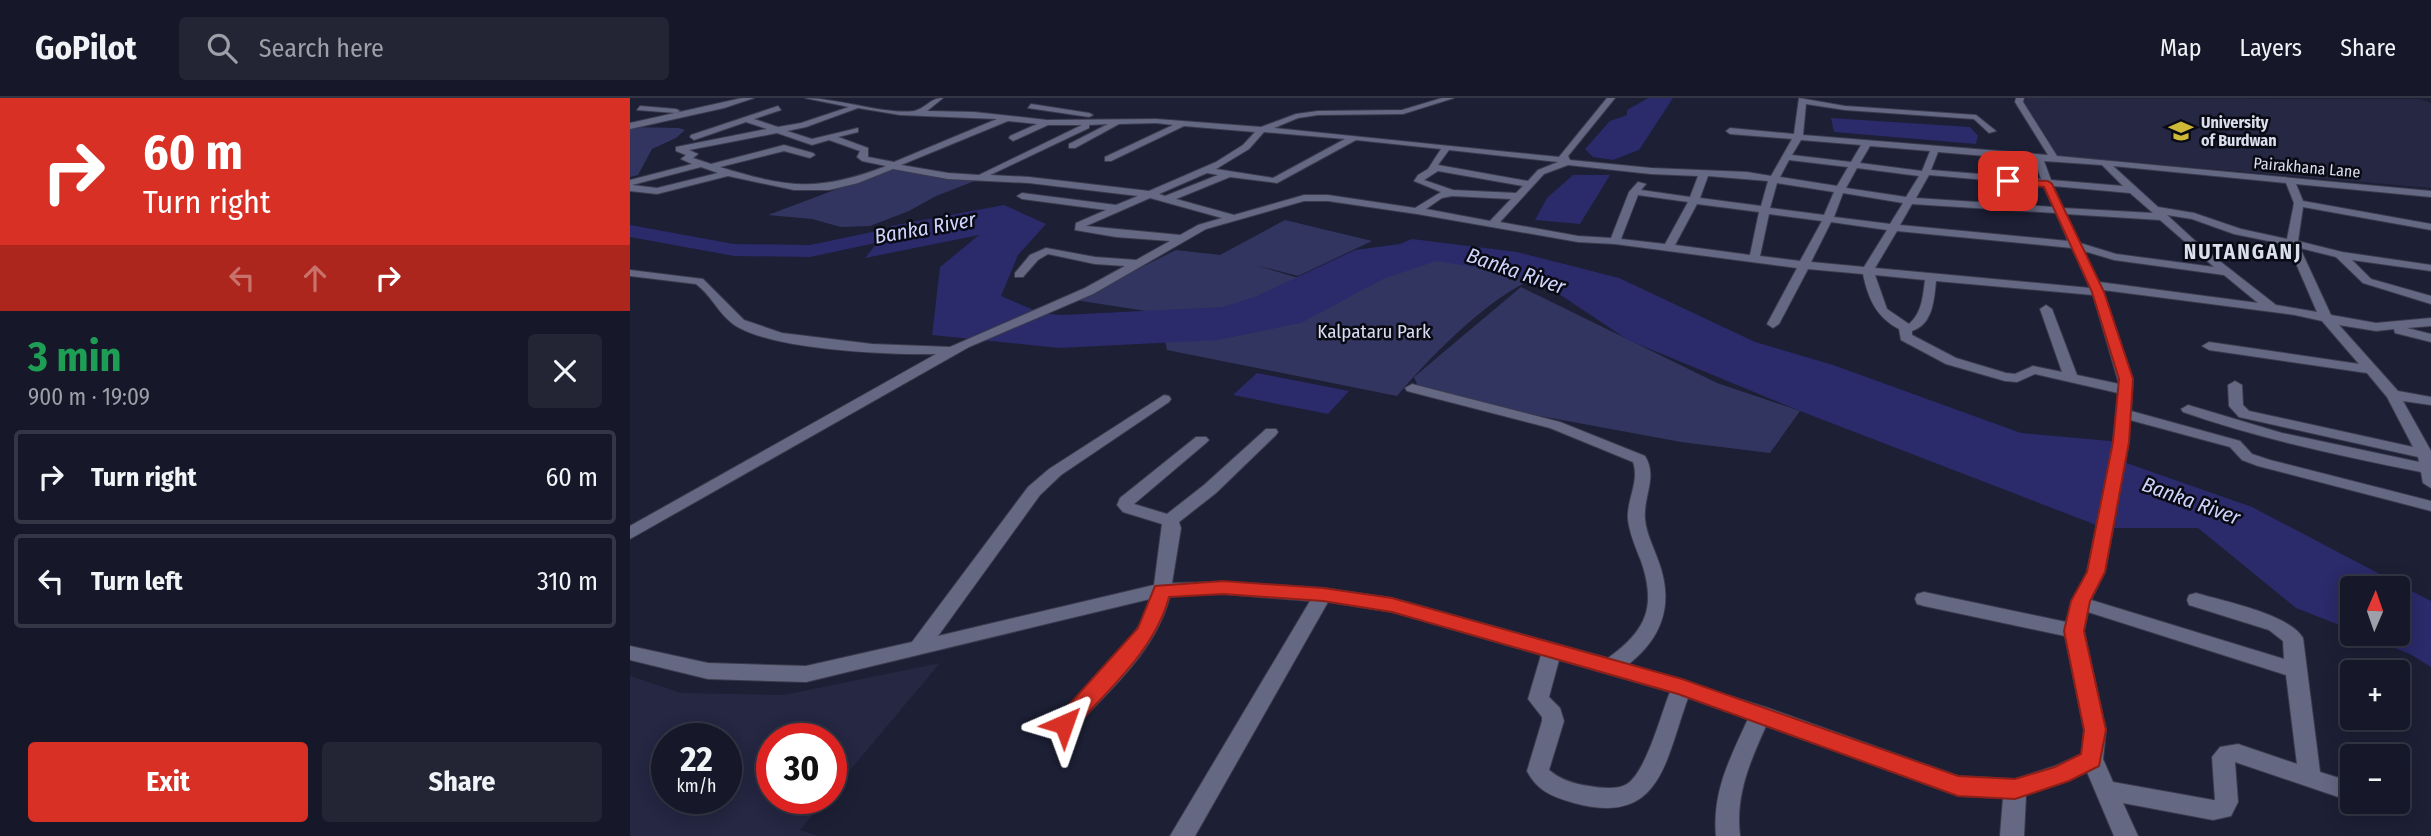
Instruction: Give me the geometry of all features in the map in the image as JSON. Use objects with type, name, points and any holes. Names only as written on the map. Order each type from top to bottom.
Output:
[{"type":"street","points":[[630,111],[671,98]]},
{"type":"street","points":[[630,126],[750,98]]},
{"type":"street","points":[[809,98],[918,114],[974,114],[1047,122],[1181,124],[1355,137],[1447,148],[1471,161],[1530,184]]},
{"type":"street","points":[[918,114],[939,98]]},
{"type":"street","points":[[1178,239],[1080,228],[1085,221],[1235,156],[1261,130],[1310,109],[1403,112],[1450,98]]},
{"type":"street","points":[[1565,161],[1563,156],[1611,98]]},
{"type":"street","points":[[2020,98],[2054,158]]},
{"type":"street","points":[[1754,260],[1763,210],[1774,179],[1798,137],[1803,100],[1845,108],[1976,117],[1992,131]]},
{"type":"street","points":[[1031,106],[1091,116],[1079,122]]},
{"type":"street","points":[[856,107],[803,125],[680,148],[693,154],[686,159],[727,173],[814,188],[855,181],[961,135],[1007,119]]},
{"type":"street","points":[[640,108],[693,113]]},
{"type":"street","points":[[692,138],[778,108]]},
{"type":"street","points":[[767,111],[865,150],[862,157],[865,159],[899,168],[931,174],[1148,194],[1231,217]]},
{"type":"street","points":[[745,119],[812,142],[855,130]]},
{"type":"street","points":[[980,177],[1059,137],[1098,121]]},
{"type":"street","points":[[1072,146],[1120,121]]},
{"type":"street","points":[[1013,138],[1047,122]]},
{"type":"street","points":[[1108,159],[1181,124]]},
{"type":"street","name":"Pairakhana Lane","points":[[1730,131],[2054,158],[2431,194]]},
{"type":"street","points":[[1207,170],[1274,181],[1355,137]]},
{"type":"street","points":[[1773,324],[1828,219],[1840,189],[1856,167],[1867,143]]},
{"type":"street","points":[[630,186],[785,148],[810,155]]},
{"type":"street","points":[[1436,168],[1432,166],[1447,148]]},
{"type":"street","points":[[1930,277],[1922,320],[1914,328],[1906,329],[1885,316],[1876,299],[1868,271],[1911,201],[1935,149]]},
{"type":"street","points":[[1787,157],[1856,167],[2134,190]]},
{"type":"street","points":[[2039,158],[2048,184],[2097,289],[2121,356],[2126,379],[2121,442],[2096,572],[2080,603],[2074,631],[2095,730],[2092,759],[2126,836]]},
{"type":"street","points":[[1519,196],[1452,192],[1419,181],[1436,168],[1471,161],[1565,161],[1651,171],[1747,175],[1911,201],[2194,216],[2238,232],[2292,242],[2340,256],[2431,268]]},
{"type":"street","points":[[1493,224],[1541,172],[1565,161]]},
{"type":"street","points":[[2106,165],[2199,250],[2274,309]]},
{"type":"street","points":[[1615,241],[1634,192],[1651,171]]},
{"type":"street","points":[[630,186],[657,191],[727,173]]},
{"type":"street","points":[[1668,248],[1694,200],[1704,173]]},
{"type":"street","points":[[1166,199],[1228,174]]},
{"type":"street","points":[[2290,182],[2299,203],[2292,242],[2326,318],[2393,395],[2428,469]]},
{"type":"street","points":[[1417,211],[1440,196],[1452,192]]},
{"type":"street","points":[[1634,192],[1894,228],[2076,245],[2114,257],[2228,272]]},
{"type":"street","points":[[1022,196],[1116,208]]},
{"type":"street","points":[[630,533],[958,347],[1101,285],[1178,239],[1231,217],[1291,200],[1316,197],[1417,211],[1578,239],[1615,241],[1754,260],[1930,277],[2097,289],[2274,309],[2357,326],[2390,327],[2431,323]]},
{"type":"street","points":[[2366,197],[2431,205]]},
{"type":"street","points":[[2299,203],[2431,228]]},
{"type":"street","points":[[1018,275],[1038,253],[1049,250],[1082,258],[1138,264]]},
{"type":"street","points":[[2340,256],[2367,281],[2431,300]]},
{"type":"street","points":[[630,273],[699,281],[708,286],[737,321],[754,330],[778,336],[899,350],[958,347]]},
{"type":"street","points":[[2046,309],[2071,378]]},
{"type":"street","points":[[2390,327],[2431,338]]},
{"type":"street","points":[[1906,329],[1903,333],[1906,337],[1932,352],[1966,366],[2012,378],[2034,370],[2125,390]]},
{"type":"street","points":[[2209,346],[2372,370]]},
{"type":"street","points":[[2235,385],[2236,406],[2245,414],[2428,469]]},
{"type":"street","points":[[1412,388],[1555,425],[1639,459],[1644,473],[1636,515],[1658,595],[1654,625],[1639,648],[1611,667]]},
{"type":"street","points":[[2393,395],[2431,401]]},
{"type":"street","points":[[918,648],[1034,491],[1055,472],[1164,399]]},
{"type":"street","points":[[2188,409],[2291,442],[2428,469]]},
{"type":"street","points":[[2123,413],[2235,444],[2247,457],[2264,463],[2431,506]]},
{"type":"street","points":[[1170,521],[1210,489],[1271,432]]},
{"type":"street","points":[[1170,521],[1129,508],[1125,505],[1126,502],[1201,440]]},
{"type":"street","points":[[1064,724],[1126,657],[1145,632],[1156,610],[1161,590],[1172,528],[1170,521]]},
{"type":"street","points":[[630,653],[708,671],[806,674],[1161,590],[1223,588],[1323,595],[1392,605],[1682,687],[1958,786],[2015,789],[2061,774],[2092,759]]},
{"type":"street","points":[[1181,836],[1323,595]]},
{"type":"street","points":[[1924,599],[2074,631]]},
{"type":"street","points":[[2196,600],[2276,625],[2287,631],[2295,645],[2295,670],[2310,777]]},
{"type":"street","points":[[2080,603],[2295,670]]},
{"type":"street","points":[[1552,650],[1537,693],[1538,699],[1548,708],[1553,721],[1538,771],[1540,779],[1546,784],[1588,796],[1627,796],[1640,788],[1648,777],[1682,687]]},
{"type":"street","points":[[1728,836],[1725,823],[1727,797],[1761,714]]},
{"type":"street","points":[[2105,790],[2213,810],[2223,809],[2227,802],[2223,757],[2228,753],[2251,756],[2340,788]]},
{"type":"street","points":[[2012,836],[2015,789]]},
{"type":"shaded area","name":"University of Burdwan","points":[[2027,98],[2420,99],[2431,103],[2431,188],[2058,156],[2026,106],[2024,101]]},
{"type":"shaded area","points":[[940,663],[847,774],[847,723],[756,723],[756,814],[814,814],[800,830],[819,836],[630,836],[630,676],[681,693],[784,695]]},
{"type":"green space","points":[[630,127],[685,130],[676,138],[652,149],[638,175],[630,177]]},
{"type":"green space","points":[[893,168],[980,179],[870,226],[841,227],[812,219],[768,215]]},
{"type":"green space","name":"Kalpataru Park","points":[[1285,220],[1372,241],[1298,276],[1255,265],[1325,286],[1419,258],[1455,262],[1532,280],[1497,300],[1460,330],[1397,396],[1167,350],[1159,313],[1075,300],[1176,250],[1220,255]]},
{"type":"green space","points":[[1521,287],[1717,383],[1800,411],[1770,453],[1681,442],[1421,394],[1414,377]]},
{"type":"water","points":[[1648,98],[1673,98],[1639,150],[1613,160],[1593,157],[1585,149],[1610,121],[1627,115],[1627,110]]},
{"type":"water","points":[[1831,118],[1970,127],[1978,136],[1976,144],[1834,132]]},
{"type":"water","points":[[1573,175],[1610,175],[1580,224],[1535,220],[1547,198]]},
{"type":"water","points":[[1004,205],[1046,224],[1018,255],[1001,296],[1062,322],[1225,314],[1412,239],[1517,252],[1619,278],[1755,342],[1833,365],[2021,433],[2121,442],[2118,460],[2252,507],[2383,576],[2340,576],[2340,625],[2296,608],[2198,528],[2104,528],[1800,411],[1628,340],[1541,282],[1481,268],[1436,261],[1383,279],[1301,323],[1218,340],[1059,348],[932,335],[940,267],[979,235],[865,258],[891,226]]},
{"type":"water","points":[[1257,373],[1349,391],[1328,414],[1233,395]]},
{"type":"water","points":[[2410,590],[2431,601],[2431,667],[2390,646],[2410,646]]},
{"type":"waterway","name":"Banka River","points":[[630,231],[734,250],[810,251],[920,228]]},
{"type":"waterway","name":"Banka River","points":[[1024,319],[1062,322],[1225,314],[1265,301],[1362,254],[1423,247]]},
{"type":"place","name":"University of Burdwan","points":[[2181,131]]},
{"type":"district","name":"NUTANGANJ","points":[[2243,252]]},
{"type":"route","points":[[1064,724],[1126,657],[1145,632],[1156,610],[1161,590],[1223,588],[1323,595],[1392,605],[1682,687],[1958,786],[2015,789],[2061,774],[2092,759],[2095,730],[2074,631],[2081,601],[2096,572],[2121,442],[2126,379],[2121,356],[2098,292],[2048,184],[2008,181]]}]
